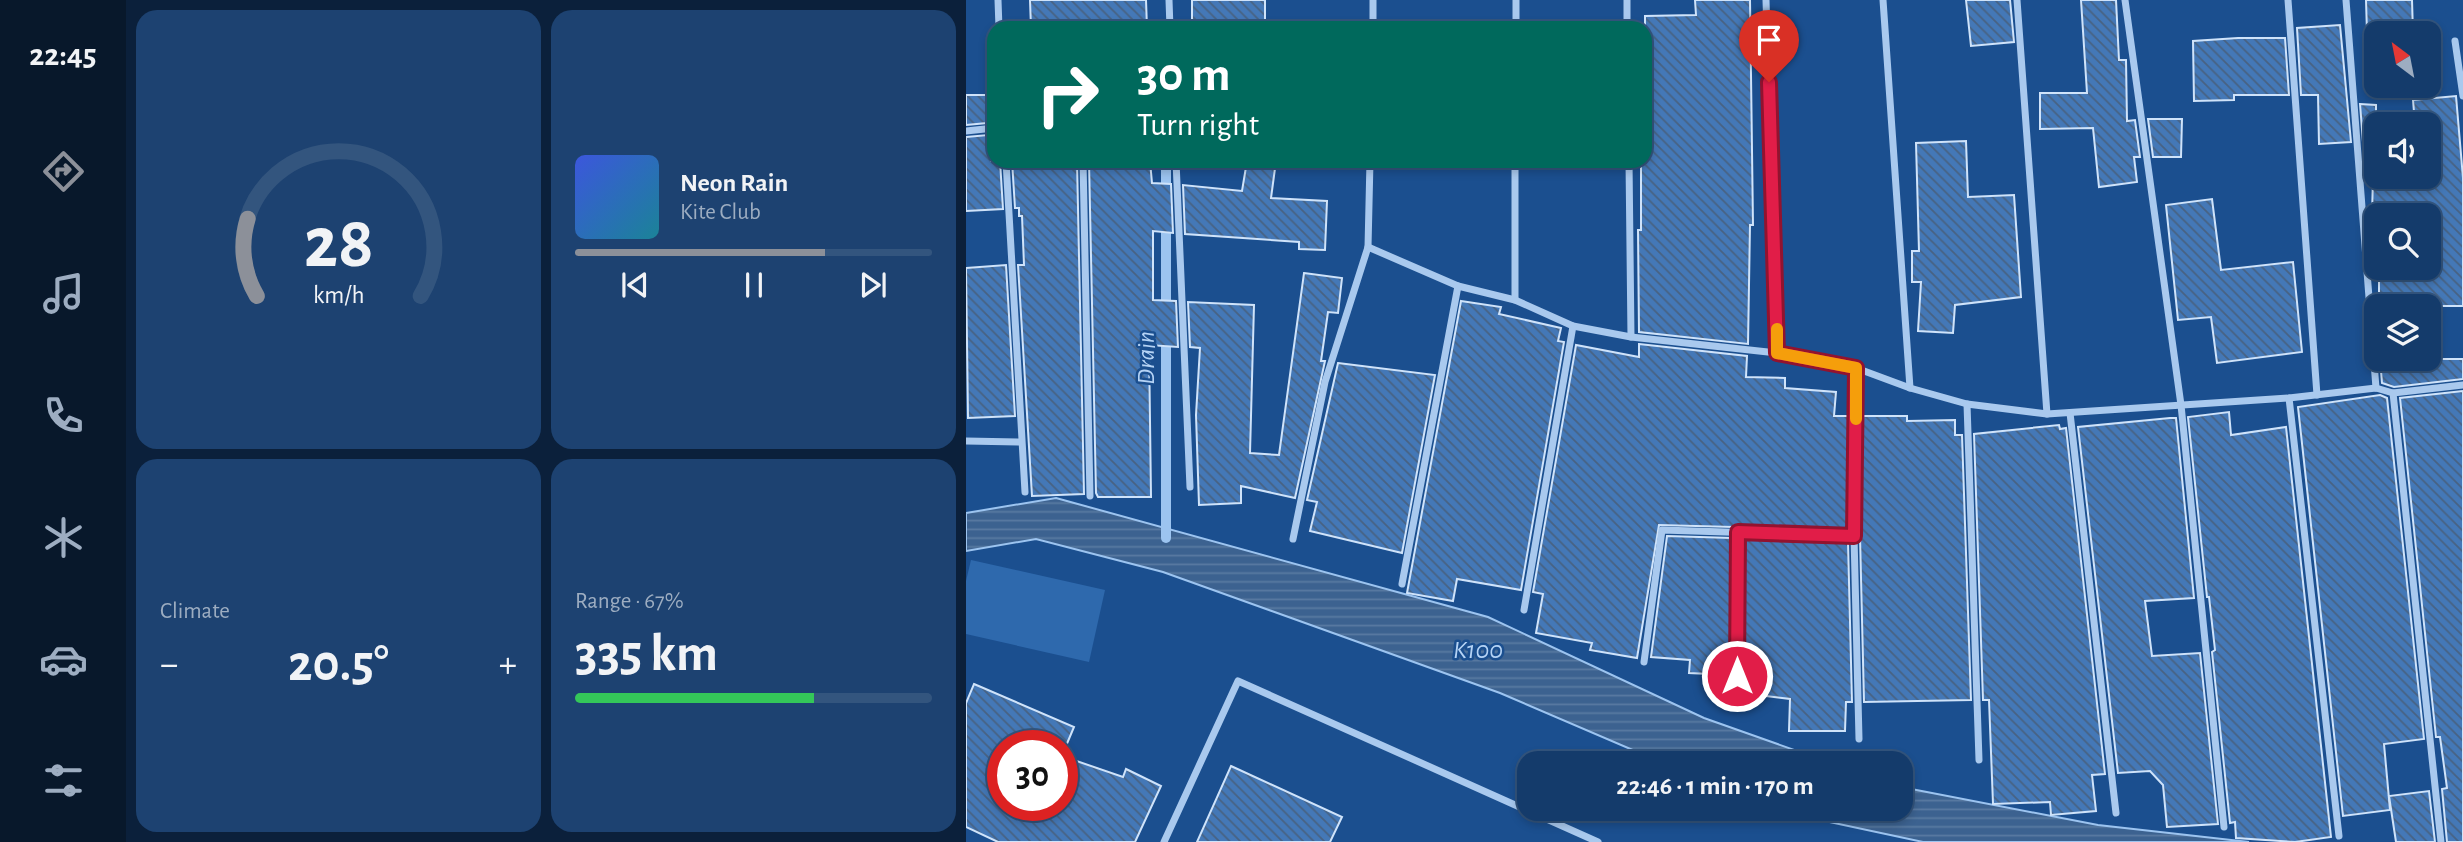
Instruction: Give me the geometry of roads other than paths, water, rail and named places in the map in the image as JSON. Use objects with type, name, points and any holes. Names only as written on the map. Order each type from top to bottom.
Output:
[{"type":"street","points":[[998,0],[999,21]]},
{"type":"street","points":[[1169,0],[1170,21]]},
{"type":"street","points":[[1373,0],[1373,21]]},
{"type":"street","points":[[1516,0],[1516,21]]},
{"type":"street","points":[[1627,0],[1627,21]]},
{"type":"street","points":[[1766,0],[1777,353]]},
{"type":"street","points":[[1883,0],[1910,388]]},
{"type":"street","points":[[2017,0],[2048,414]]},
{"type":"street","points":[[2125,0],[2181,405],[2224,827]]},
{"type":"street","points":[[2288,0],[2317,395]]},
{"type":"street","points":[[2346,0],[2376,387]]},
{"type":"street","points":[[2455,41],[2463,96]]},
{"type":"street","points":[[966,131],[987,129]]},
{"type":"street","points":[[1006,168],[1025,492]]},
{"type":"street","points":[[1083,168],[1090,496]]},
{"type":"street","points":[[1176,168],[1191,487]]},
{"type":"street","points":[[1293,539],[1325,382],[1368,247],[1370,168]]},
{"type":"street","points":[[1515,168],[1515,300]]},
{"type":"street","points":[[1629,168],[1631,337]]},
{"type":"street","points":[[1368,247],[1458,286],[1515,300],[1573,326],[1631,337],[1777,353],[1856,368],[1910,388],[1967,404],[2048,414],[2289,398],[2376,387],[2393,393],[2463,385]]},
{"type":"street","points":[[1402,584],[1458,286]]},
{"type":"street","points":[[1524,610],[1573,326]]},
{"type":"street","points":[[1856,368],[1854,536],[1859,739]]},
{"type":"street","points":[[2393,393],[2441,842]]},
{"type":"street","points":[[2289,398],[2339,836]]},
{"type":"street","points":[[1967,404],[1979,760]]},
{"type":"street","points":[[2070,413],[2116,813]]},
{"type":"street","points":[[966,441],[1021,443]]},
{"type":"street","points":[[1644,662],[1661,530],[1854,536]]},
{"type":"street","points":[[1737,700],[1738,532]]},
{"type":"street","points":[[1164,842],[1238,681],[1598,842]]},
{"type":"water","name":"K100","points":[[1056,498],[1488,617],[1704,718],[1797,751],[1635,751],[1500,693],[1163,572],[1036,539],[966,551],[966,513]]},
{"type":"water","points":[[1913,789],[2098,825],[2249,842],[1923,842],[1825,821],[1913,821]]},
{"type":"waterway","name":"Drain","points":[[1166,168],[1166,195]]},
{"type":"waterway","name":"Drain","points":[[1166,221],[1166,311]]},
{"type":"waterway","name":"Drain","points":[[1166,333],[1166,538]]}]
